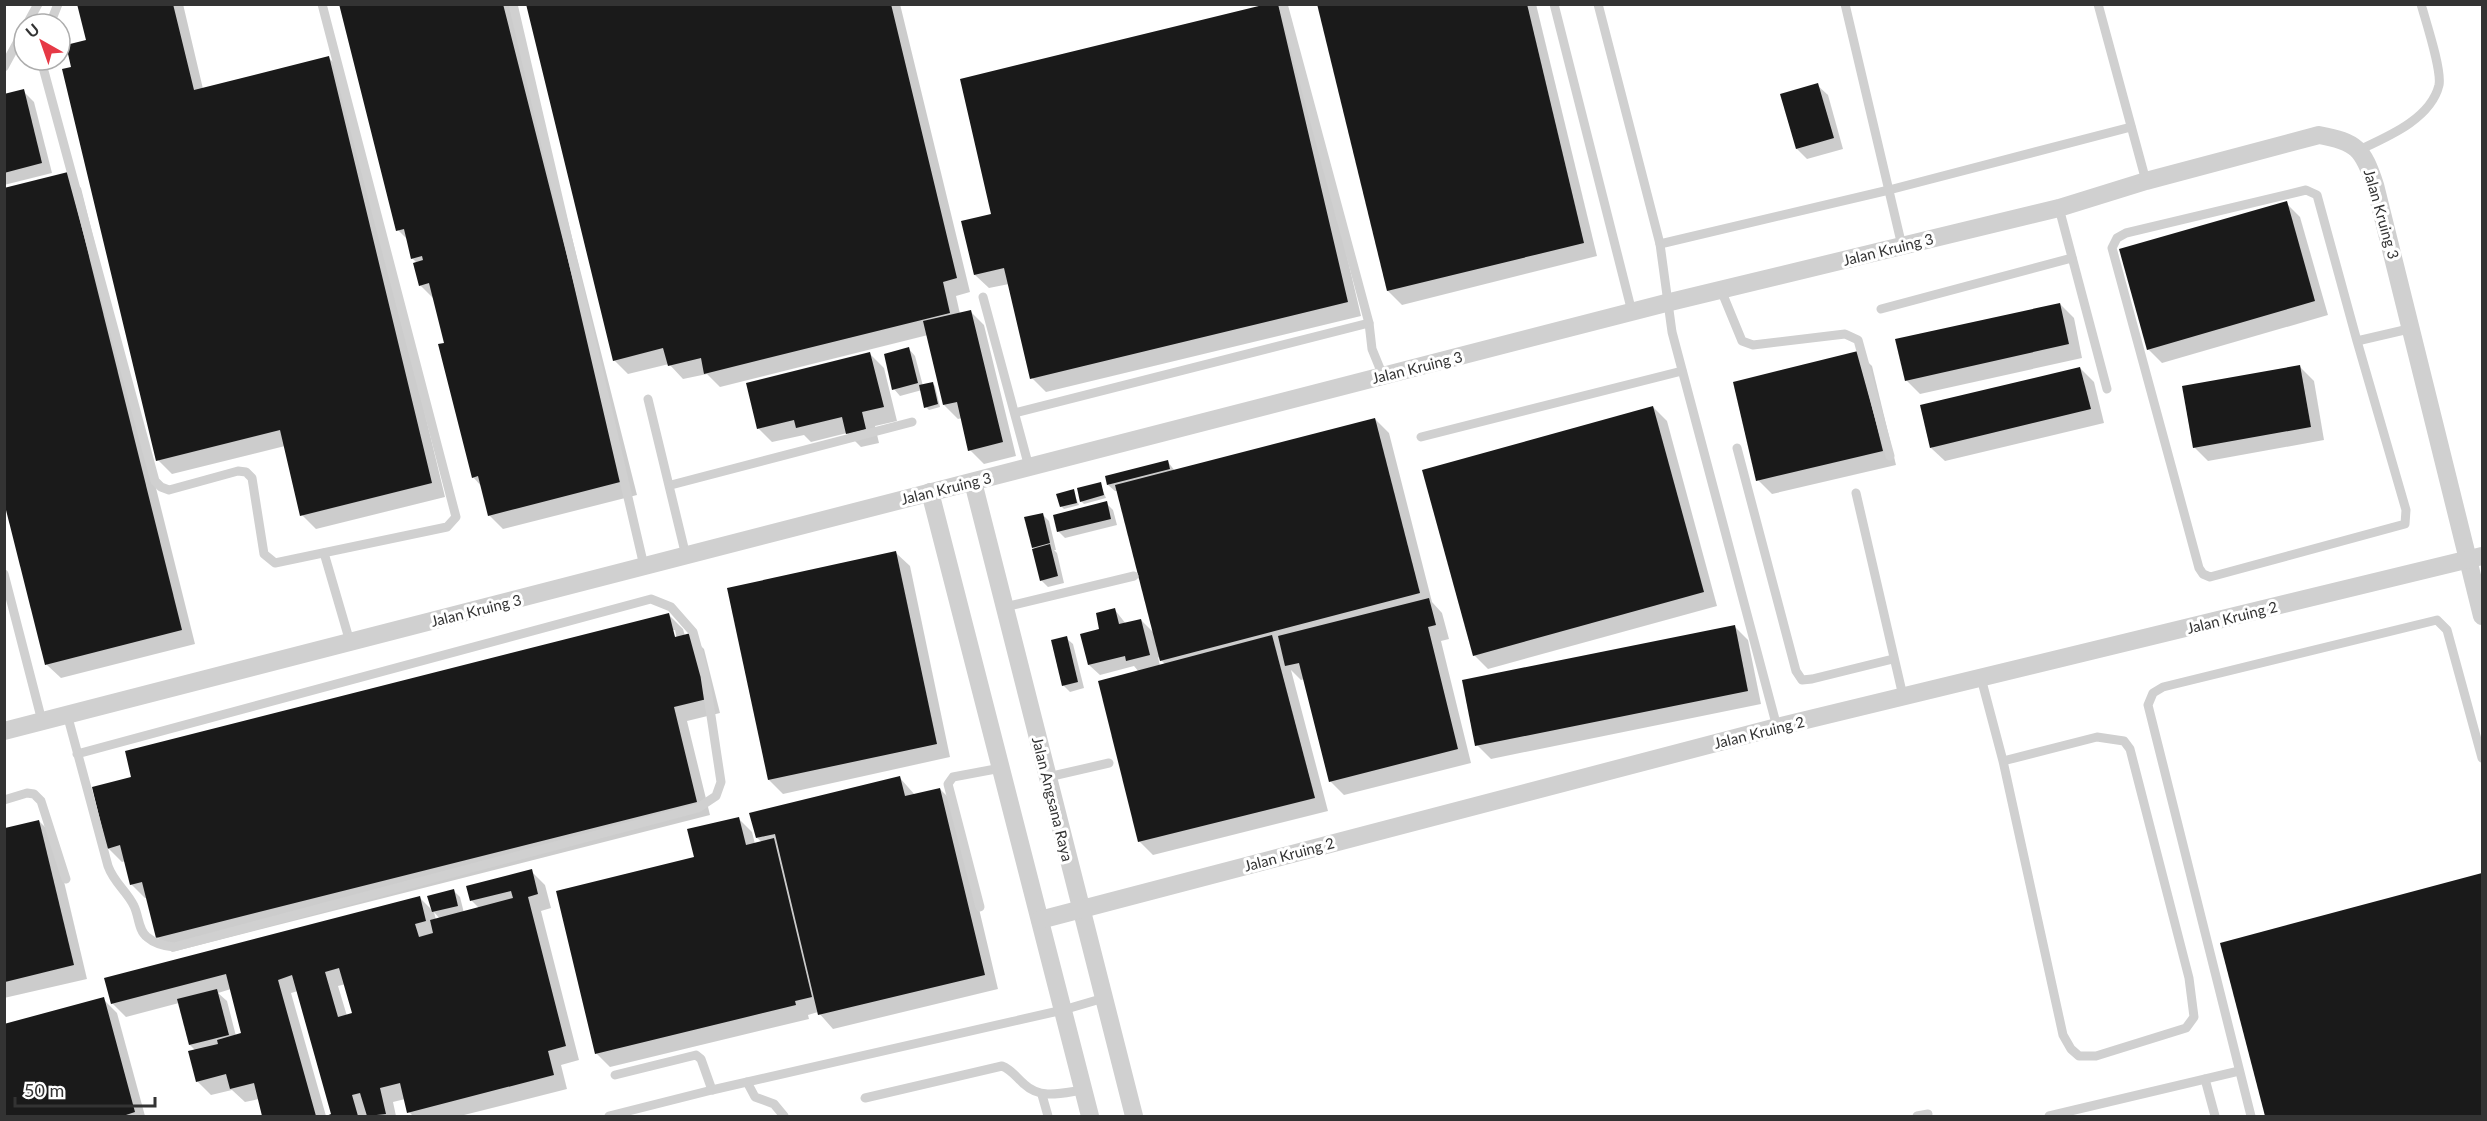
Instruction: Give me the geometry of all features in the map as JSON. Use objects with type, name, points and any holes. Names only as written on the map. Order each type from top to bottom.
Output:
[{"type":"street","name":"Jalan Kruing 3","points":[[4,731],[1666,303],[2059,208],[2319,135],[2348,142],[2359,150],[2366,160],[2376,185],[2475,558],[2482,616]]},
{"type":"street","name":"Jalan Angsana Raya","points":[[973,482],[1134,1116]]},
{"type":"street","points":[[930,492],[1090,1116]]},
{"type":"street","name":"Jalan Kruing 2","points":[[1040,920],[1777,726],[2475,558]]},
{"type":"lane","points":[[44,72],[155,481],[161,487],[169,490],[238,471],[246,472],[252,478],[264,554],[275,563],[447,527],[456,518],[322,4]]},
{"type":"lane","points":[[513,4],[644,566]]},
{"type":"lane","points":[[1283,4],[1369,324],[1372,349],[1383,376]]},
{"type":"lane","points":[[1554,4],[1632,312]]},
{"type":"lane","points":[[1598,4],[1659,244],[1666,303],[1682,371],[1777,726]]},
{"type":"lane","points":[[1845,4],[1902,246]]},
{"type":"lane","points":[[2098,4],[2146,182]]},
{"type":"lane","points":[[2359,150],[2395,133],[2422,112],[2433,100],[2439,84],[2421,4]]},
{"type":"lane","points":[[4,67],[12,52]]},
{"type":"lane","points":[[1659,244],[1889,190],[2131,127]]},
{"type":"lane","points":[[2306,190],[2312,191],[2317,195],[2357,341],[2406,510],[2405,524],[2210,576],[2203,574],[2199,568],[2112,248],[2117,238],[2126,233],[2306,190]]},
{"type":"lane","points":[[2059,208],[2107,389]]},
{"type":"lane","points":[[1881,309],[2072,258]]},
{"type":"lane","points":[[1721,290],[1742,341],[1745,343],[1753,345],[1845,334],[1858,340],[1890,456]]},
{"type":"lane","points":[[983,297],[1029,467]]},
{"type":"lane","points":[[1015,413],[1369,324]]},
{"type":"lane","points":[[2357,341],[2413,328]]},
{"type":"lane","points":[[1421,437],[1682,371]]},
{"type":"lane","points":[[648,399],[671,485],[686,555]]},
{"type":"lane","points":[[671,485],[912,422]]},
{"type":"lane","points":[[1737,448],[1796,671],[1802,680],[1812,680],[1893,659]]},
{"type":"lane","points":[[1856,493],[1903,696]]},
{"type":"lane","points":[[324,553],[350,642]]},
{"type":"lane","points":[[4,574],[42,721]]},
{"type":"lane","points":[[1005,607],[1134,576]]},
{"type":"lane","points":[[67,714],[77,754],[112,877],[136,909],[138,920],[146,936],[161,946],[174,947],[698,808],[716,796],[721,782],[705,676],[693,632],[671,607],[651,599],[77,754]]},
{"type":"lane","points":[[2251,1116],[2148,705],[2153,693],[2163,687],[2437,620],[2447,630],[2482,758]]},
{"type":"lane","points":[[1981,678],[2003,762],[2063,1035],[2071,1049],[2079,1056],[2096,1056],[2186,1028],[2194,1017],[2189,978],[2130,749],[2124,741],[2097,737],[2003,762]]},
{"type":"lane","points":[[1048,777],[1109,763]]},
{"type":"lane","points":[[980,908],[948,784],[953,777],[1001,768]]},
{"type":"lane","points":[[4,800],[34,794],[41,801],[66,879]]},
{"type":"lane","points":[[609,1116],[712,1090],[1063,1010],[1104,998]]},
{"type":"lane","points":[[615,1075],[696,1055],[701,1059],[712,1090]]},
{"type":"lane","points":[[865,1098],[1002,1066],[1013,1072],[1029,1088],[1042,1095],[1083,1090]]},
{"type":"lane","points":[[2049,1116],[2239,1071]]},
{"type":"lane","points":[[2205,1079],[2215,1116]]},
{"type":"lane","points":[[747,1082],[755,1097],[774,1104],[784,1116]]},
{"type":"lane","points":[[1042,1095],[1048,1116]]},
{"type":"lane","points":[[1917,1116],[1928,1114]]},
{"type":"building","points":[[77,4],[173,4],[194,90],[329,56],[432,483],[300,516],[280,430],[156,461],[63,72],[72,72],[72,44],[86,40]]},
{"type":"building","points":[[339,4],[503,4],[624,481],[488,516],[478,476],[472,478],[438,344],[444,343],[429,283],[419,286],[413,263],[423,260],[422,256],[411,259],[404,229],[396,231]]},
{"type":"building","points":[[526,4],[891,4],[957,278],[943,282],[950,313],[704,374],[701,358],[668,366],[663,348],[613,361]]},
{"type":"building","points":[[1267,4],[1278,4],[1348,302],[1030,379],[1004,268],[974,275],[961,221],[991,214],[960,79]]},
{"type":"building","points":[[1317,4],[1527,4],[1584,243],[1387,291]]},
{"type":"building","points":[[1818,83],[1834,138],[1796,149],[1780,94]]},
{"type":"building","points":[[24,89],[42,163],[4,173],[4,94]]},
{"type":"building","points":[[68,172],[182,630],[45,665],[4,502],[4,188]]},
{"type":"building","points":[[2287,201],[2315,301],[2147,350],[2119,249]]},
{"type":"building","points":[[2060,303],[2069,344],[1905,381],[1895,339]]},
{"type":"building","points":[[971,310],[1003,442],[968,451],[957,402],[943,405],[923,321]]},
{"type":"building","points":[[909,347],[918,383],[892,390],[884,354]]},
{"type":"building","points":[[1858,351],[1883,451],[1756,481],[1733,382]]},
{"type":"building","points":[[870,352],[884,407],[862,412],[866,429],[846,434],[842,417],[796,428],[794,420],[757,429],[746,383]]},
{"type":"building","points":[[2300,365],[2311,427],[2193,448],[2182,386]]},
{"type":"building","points":[[2080,367],[2091,409],[1930,448],[1920,405]]},
{"type":"building","points":[[933,382],[938,404],[924,408],[919,385]]},
{"type":"building","points":[[1653,406],[1704,592],[1473,656],[1422,470]]},
{"type":"building","points":[[1375,418],[1420,593],[1160,661],[1115,485]]},
{"type":"building","points":[[1168,460],[1170,469],[1107,485],[1105,476]]},
{"type":"building","points":[[1101,482],[1104,495],[1080,502],[1077,488]]},
{"type":"building","points":[[1074,489],[1077,503],[1060,507],[1056,494]]},
{"type":"building","points":[[1107,501],[1111,519],[1057,532],[1053,515]]},
{"type":"building","points":[[1043,513],[1050,543],[1032,548],[1024,517]]},
{"type":"building","points":[[1050,544],[1058,576],[1040,581],[1032,549]]},
{"type":"building","points":[[896,551],[937,744],[768,780],[727,588]]},
{"type":"building","points":[[1429,598],[1436,625],[1428,627],[1458,749],[1329,782],[1299,663],[1285,666],[1278,636]]},
{"type":"building","points":[[1115,608],[1119,624],[1141,619],[1150,655],[1126,661],[1125,656],[1088,665],[1080,634],[1099,629],[1096,613]]},
{"type":"building","points":[[669,613],[675,637],[691,633],[707,699],[674,707],[697,802],[156,938],[142,882],[130,885],[120,845],[107,849],[92,787],[131,777],[125,751]]},
{"type":"building","points":[[1735,625],[1748,691],[1475,746],[1462,680]]},
{"type":"building","points":[[1272,635],[1315,798],[1138,842],[1098,681]]},
{"type":"building","points":[[1067,636],[1078,682],[1062,686],[1051,640]]},
{"type":"building","points":[[900,776],[905,796],[940,788],[985,975],[818,1015],[775,834],[756,838],[749,813]]},
{"type":"building","points":[[739,817],[746,845],[774,838],[812,997],[795,1001],[796,1005],[595,1054],[556,891],[694,857],[687,829]]},
{"type":"building","points":[[39,820],[74,965],[5,982],[5,828]]},
{"type":"building","points":[[532,869],[538,894],[528,897],[566,1046],[548,1051],[554,1075],[407,1113],[400,1083],[380,1088],[386,1114],[367,1116],[360,1093],[352,1095],[358,1116],[326,1116],[331,1114],[292,975],[278,980],[316,1116],[262,1116],[254,1083],[230,1089],[226,1074],[196,1082],[188,1051],[218,1044],[217,1040],[241,1033],[226,974],[111,1004],[104,978],[420,896],[426,921],[415,924],[419,937],[433,933],[430,920],[513,898],[511,891],[470,901],[466,886]],"holes":[[[339,968],[352,1013],[338,1017],[325,972]]]},
{"type":"building","points":[[2482,873],[2482,1116],[2265,1116],[2220,943]]},
{"type":"building","points":[[454,889],[458,906],[432,912],[427,896]]},
{"type":"building","points":[[217,989],[229,1035],[189,1045],[177,999]]},
{"type":"building","points":[[104,997],[135,1112],[127,1116],[4,1116],[4,1024]]}]
